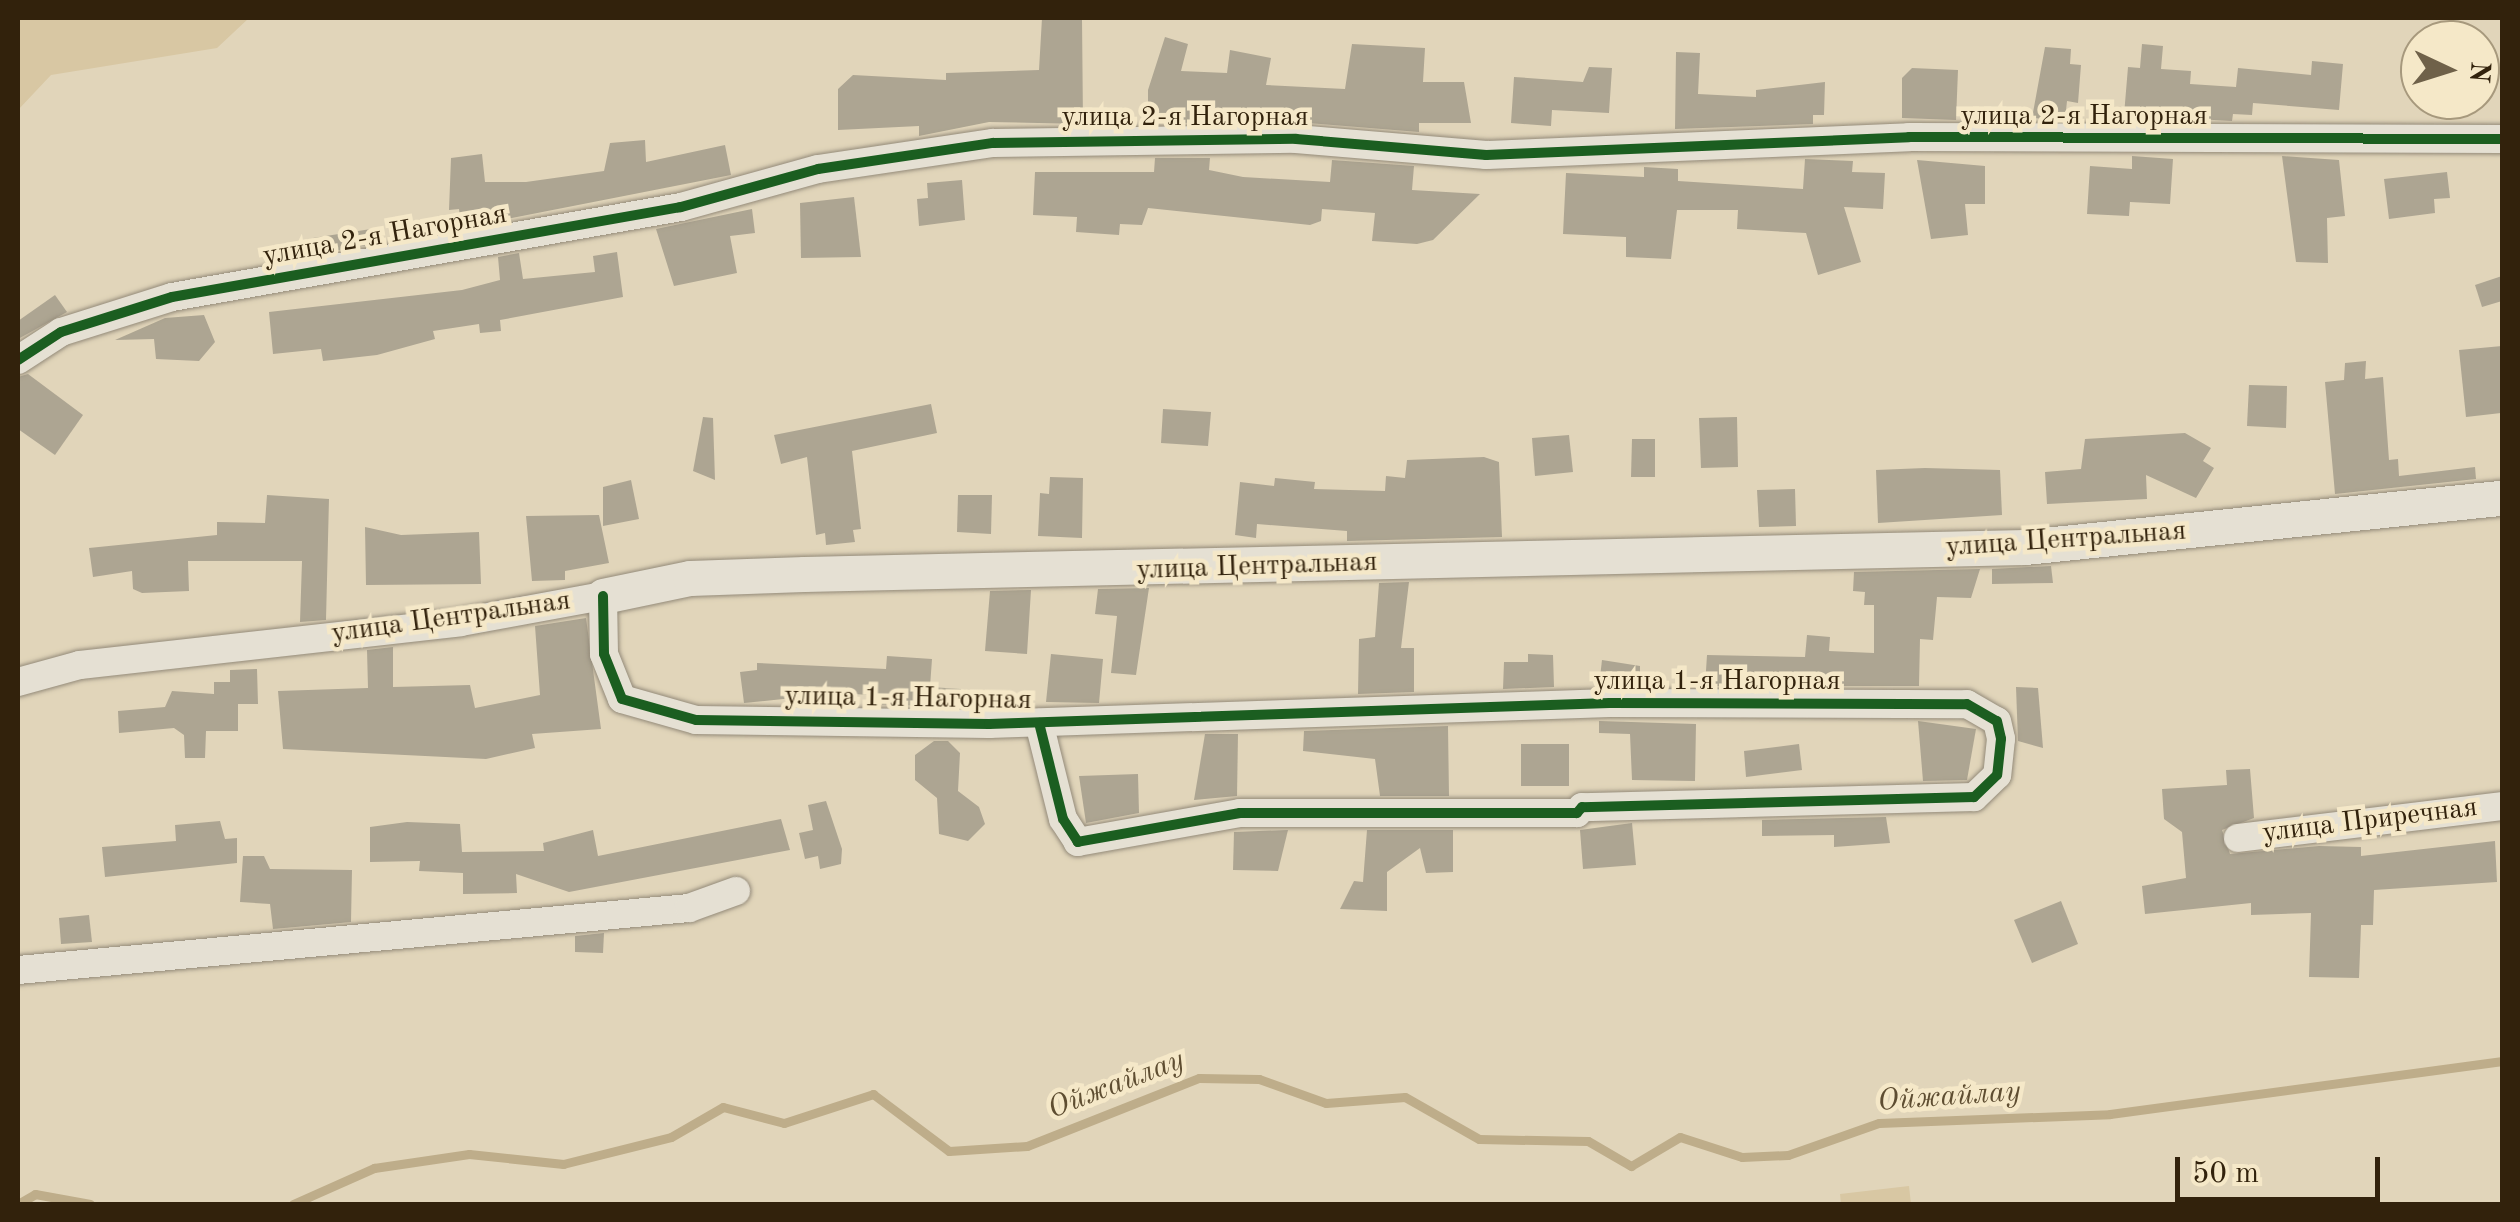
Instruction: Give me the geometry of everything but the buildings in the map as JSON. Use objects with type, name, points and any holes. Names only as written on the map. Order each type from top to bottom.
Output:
[{"type":"street","name":"улица 2-я Нагорная","points":[[18,360],[60,332],[172,297],[681,207],[818,169],[993,143],[1296,138],[1486,155],[1908,137],[2502,140]]},
{"type":"street","name":"улица Центральная","points":[[18,682],[80,665],[461,622],[603,596],[635,584],[766,575],[2025,547],[2502,498]]},
{"type":"street","name":"улица 1-я Нагорная","points":[[603,596],[614,681],[622,699],[642,710],[696,720],[1039,723],[1610,703],[1966,704],[1987,712],[2000,731],[1997,775],[1983,791],[1959,798],[1510,815],[1264,812],[1078,842],[1063,820],[1039,723]]},
{"type":"street","name":"улица Приречная","points":[[2238,838],[2502,806]]},
{"type":"street","points":[[18,970],[689,908],[736,890]]},
{"type":"shaded area","points":[[18,18],[249,18],[217,48],[51,75],[18,110]]},
{"type":"shaded area","points":[[1909,1186],[1911,1204],[1841,1204],[1840,1194]]},
{"type":"waterway","name":"Ойжайлау","points":[[293,1204],[374,1168],[469,1154],[563,1164],[671,1137],[723,1107],[784,1123],[873,1094],[949,1151],[1027,1146],[1199,1078],[1259,1079],[1326,1103],[1405,1097],[1479,1139],[1588,1141],[1631,1166],[1680,1137],[1742,1157],[1788,1155],[1879,1123],[2110,1114],[2502,1061]]},
{"type":"waterway","name":"Ойжайлау","points":[[18,1204],[35,1194],[90,1204]]},
{"type":"cycle path","points":[[18,360],[61,332],[172,297],[681,207],[818,169],[993,143],[1296,139],[1486,155],[1909,137],[2502,139]]},
{"type":"cycle path","points":[[603,596],[604,654],[622,699],[696,720],[989,724],[1610,703],[1967,704],[1997,721],[2001,739],[1997,775],[1974,797],[1582,807],[1577,813],[1240,813],[1078,842],[1063,819],[1039,723]]}]
